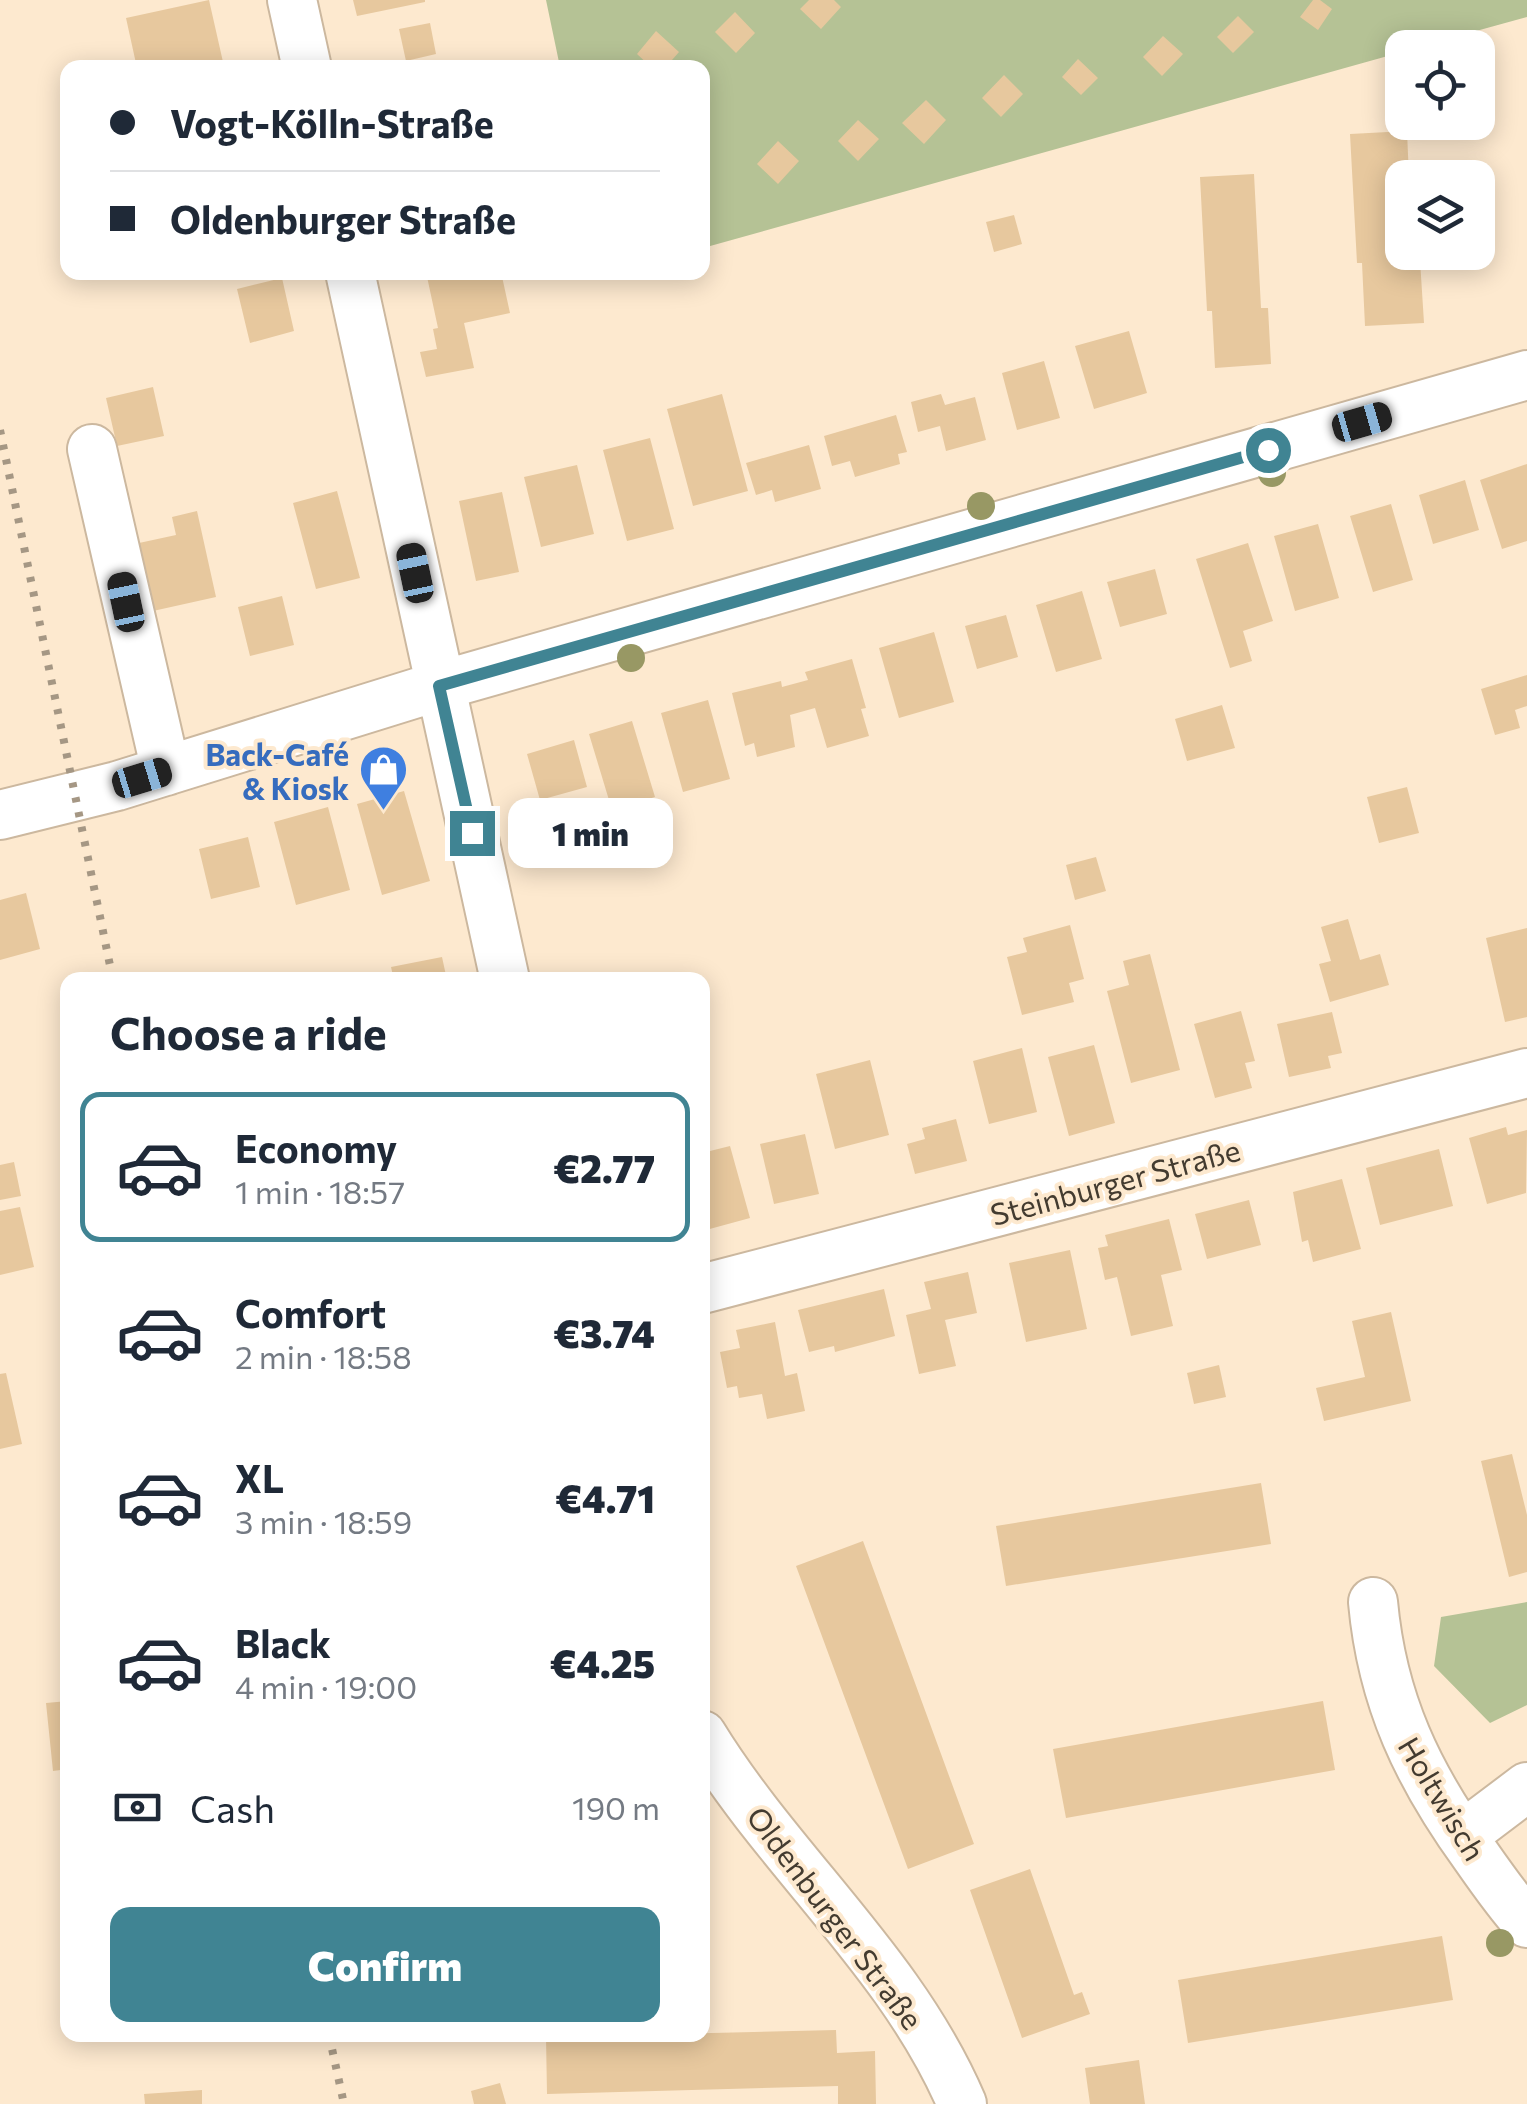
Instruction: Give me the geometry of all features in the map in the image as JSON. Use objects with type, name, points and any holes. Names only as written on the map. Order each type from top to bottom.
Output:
[{"type":"street","points":[[292,0],[304,60]]},
{"type":"street","points":[[352,280],[504,972]]},
{"type":"street","points":[[0,815],[166,771],[439,686],[1527,375]]},
{"type":"street","points":[[92,449],[166,771]]},
{"type":"street","name":"Steinburger Straße","points":[[710,1288],[1527,1072]]},
{"type":"street","name":"Holtwisch","points":[[1373,1602],[1386,1684],[1424,1778],[1527,1923]]},
{"type":"street","name":"Oldenburger Straße","points":[[710,1748],[730,1780],[838,1910],[914,2014],[962,2104]]},
{"type":"street","points":[[1462,1836],[1527,1787]]},
{"type":"green space","points":[[546,0],[1527,0],[1527,17],[1480,30],[1385,30],[1385,57],[710,246],[710,60],[559,60]]},
{"type":"green space","points":[[1527,1602],[1527,1705],[1490,1723],[1434,1666],[1441,1617]]},
{"type":"building","points":[[209,0],[223,60],[135,60],[126,18]]},
{"type":"building","points":[[353,0],[425,0],[425,2],[357,16]]},
{"type":"building","points":[[809,0],[834,0],[841,7],[821,29],[800,9]]},
{"type":"building","points":[[1313,0],[1332,9],[1318,30],[1300,17]]},
{"type":"building","points":[[735,12],[755,33],[736,53],[715,32]]},
{"type":"building","points":[[1238,16],[1254,32],[1233,53],[1217,37]]},
{"type":"building","points":[[430,23],[436,54],[406,60],[399,29]]},
{"type":"building","points":[[656,31],[679,52],[672,60],[643,60],[637,54]]},
{"type":"building","points":[[1163,36],[1183,54],[1162,76],[1143,57]]},
{"type":"building","points":[[1078,59],[1098,78],[1081,95],[1062,77]]},
{"type":"building","points":[[1004,75],[1023,94],[1001,117],[982,98]]},
{"type":"building","points":[[926,100],[946,120],[924,144],[902,123]]},
{"type":"building","points":[[858,120],[879,139],[858,161],[838,141]]},
{"type":"building","points":[[1385,132],[1385,140],[1407,140],[1408,160],[1385,160],[1385,270],[1421,270],[1424,323],[1365,326],[1362,263],[1357,263],[1350,134]]},
{"type":"building","points":[[778,141],[799,161],[778,184],[757,164]]},
{"type":"building","points":[[1254,174],[1261,308],[1268,308],[1271,364],[1215,368],[1212,311],[1207,311],[1200,177]]},
{"type":"building","points":[[1014,215],[1022,244],[994,252],[986,222]]},
{"type":"building","points":[[282,280],[294,331],[250,343],[237,289]]},
{"type":"building","points":[[428,280],[503,280],[510,313],[464,323],[474,368],[426,377],[420,352],[437,349],[433,329],[438,328]]},
{"type":"building","points":[[1129,331],[1147,393],[1094,409],[1075,346]]},
{"type":"building","points":[[1044,361],[1060,418],[1017,430],[1002,373]]},
{"type":"building","points":[[153,387],[164,436],[117,446],[106,398]]},
{"type":"building","points":[[722,394],[748,491],[693,506],[667,409]]},
{"type":"building","points":[[941,394],[945,405],[975,397],[986,440],[946,451],[940,426],[918,432],[911,402]]},
{"type":"building","points":[[896,415],[907,452],[898,454],[900,464],[855,477],[850,461],[832,466],[824,436]]},
{"type":"building","points":[[650,438],[674,529],[627,541],[603,450]]},
{"type":"building","points":[[809,445],[821,489],[775,502],[772,490],[756,495],[746,463]]},
{"type":"building","points":[[1527,464],[1527,541],[1502,549],[1480,480]]},
{"type":"building","points":[[577,465],[594,534],[541,547],[524,477]]},
{"type":"building","points":[[1465,480],[1479,530],[1433,544],[1419,495]]},
{"type":"building","points":[[337,491],[360,578],[316,589],[293,503]]},
{"type":"building","points":[[502,492],[519,572],[476,581],[459,501]]},
{"type":"building","points":[[1391,504],[1413,580],[1373,592],[1350,516]]},
{"type":"building","points":[[197,511],[216,597],[153,611],[139,543],[176,535],[172,517]]},
{"type":"building","points":[[1318,524],[1339,598],[1295,611],[1274,536]]},
{"type":"building","points":[[1248,543],[1273,621],[1243,631],[1252,661],[1230,668],[1196,559]]},
{"type":"building","points":[[1155,569],[1167,614],[1120,627],[1107,582]]},
{"type":"building","points":[[1082,591],[1102,659],[1056,672],[1036,605]]},
{"type":"building","points":[[282,596],[294,645],[250,656],[238,607]]},
{"type":"building","points":[[1006,615],[1018,657],[977,669],[965,626]]},
{"type":"building","points":[[934,632],[954,702],[899,718],[879,648]]},
{"type":"building","points":[[852,659],[866,708],[861,709],[869,736],[827,748],[815,708],[790,715],[795,747],[757,757],[754,743],[745,746],[732,693],[781,681],[782,687],[808,680],[805,672]]},
{"type":"building","points":[[1527,675],[1527,706],[1515,710],[1520,728],[1495,735],[1481,689]]},
{"type":"building","points":[[708,700],[730,779],[683,792],[661,713]]},
{"type":"building","points":[[1222,705],[1235,748],[1187,761],[1175,719]]},
{"type":"building","points":[[632,721],[655,797],[612,810],[589,734]]},
{"type":"building","points":[[574,740],[587,787],[540,800],[527,754]]},
{"type":"building","points":[[1407,787],[1419,833],[1379,843],[1367,797]]},
{"type":"building","points":[[404,791],[430,881],[382,895],[357,804]]},
{"type":"building","points":[[328,807],[350,890],[296,905],[274,822]]},
{"type":"building","points":[[248,837],[260,887],[211,899],[199,849]]},
{"type":"building","points":[[1096,857],[1106,891],[1075,900],[1066,865]]},
{"type":"building","points":[[26,893],[40,949],[0,960],[0,900]]},
{"type":"building","points":[[1348,919],[1360,960],[1380,954],[1389,985],[1330,1002],[1319,964],[1331,961],[1321,927]]},
{"type":"building","points":[[1070,925],[1084,979],[1069,983],[1074,1002],[1022,1015],[1007,957],[1027,952],[1023,938]]},
{"type":"building","points":[[1527,928],[1527,1017],[1505,1022],[1486,938]]},
{"type":"building","points":[[1150,954],[1180,1070],[1131,1083],[1107,991],[1129,985],[1123,961]]},
{"type":"building","points":[[442,957],[445,972],[392,972],[391,967]]},
{"type":"building","points":[[1241,1011],[1255,1061],[1245,1063],[1252,1088],[1215,1098],[1194,1024]]},
{"type":"building","points":[[1332,1012],[1342,1053],[1328,1056],[1331,1068],[1289,1077],[1277,1024]]},
{"type":"building","points":[[1094,1045],[1115,1123],[1069,1136],[1048,1057]]},
{"type":"building","points":[[1022,1048],[1037,1112],[989,1124],[973,1061]]},
{"type":"building","points":[[870,1060],[889,1135],[835,1149],[816,1074]]},
{"type":"building","points":[[956,1119],[967,1161],[915,1174],[907,1144],[925,1139],[922,1128]]},
{"type":"building","points":[[1506,1127],[1508,1135],[1527,1130],[1526,1193],[1487,1204],[1469,1138]]},
{"type":"building","points":[[805,1134],[819,1194],[774,1204],[760,1144]]},
{"type":"building","points":[[730,1146],[750,1218],[710,1229],[710,1151]]},
{"type":"building","points":[[1439,1149],[1453,1206],[1380,1225],[1366,1168]]},
{"type":"building","points":[[14,1162],[21,1196],[0,1200],[0,1165]]},
{"type":"building","points":[[1342,1179],[1361,1249],[1313,1262],[1308,1240],[1302,1242],[1293,1192]]},
{"type":"building","points":[[1249,1200],[1261,1245],[1207,1259],[1195,1214]]},
{"type":"building","points":[[20,1207],[34,1267],[0,1275],[0,1211]]},
{"type":"building","points":[[1169,1219],[1182,1270],[1161,1275],[1173,1326],[1131,1336],[1117,1277],[1105,1280],[1098,1248],[1108,1246],[1105,1235]]},
{"type":"building","points":[[1070,1250],[1087,1329],[1026,1342],[1009,1263]]},
{"type":"building","points":[[968,1272],[977,1313],[945,1320],[956,1366],[919,1374],[906,1315],[931,1309],[924,1282]]},
{"type":"building","points":[[884,1289],[895,1336],[835,1352],[834,1346],[809,1352],[798,1310]]},
{"type":"building","points":[[1391,1312],[1411,1401],[1324,1421],[1316,1388],[1365,1377],[1352,1321]]},
{"type":"building","points":[[775,1322],[785,1376],[797,1373],[805,1411],[767,1419],[762,1394],[739,1398],[737,1386],[727,1388],[720,1352],[740,1348],[736,1330]]},
{"type":"building","points":[[1219,1365],[1226,1397],[1194,1404],[1187,1373]]},
{"type":"building","points":[[6,1373],[22,1444],[0,1449],[0,1374]]},
{"type":"building","points":[[1512,1454],[1527,1515],[1527,1572],[1509,1577],[1481,1461]]},
{"type":"building","points":[[1261,1483],[1271,1544],[1006,1586],[996,1526]]},
{"type":"building","points":[[863,1541],[974,1844],[908,1869],[796,1566]]},
{"type":"building","points":[[1323,1701],[1335,1770],[1066,1818],[1053,1749]]},
{"type":"building","points":[[60,1702],[60,1770],[53,1771],[46,1703]]},
{"type":"building","points":[[1030,1869],[1074,1995],[1082,1992],[1090,2014],[1022,2038],[970,1890]]},
{"type":"building","points":[[1442,1936],[1453,2000],[1188,2043],[1178,1980]]},
{"type":"building","points":[[836,2030],[837,2053],[875,2051],[876,2104],[838,2104],[838,2086],[547,2094],[546,2042],[710,2042],[710,2033]]},
{"type":"building","points":[[1139,2060],[1145,2104],[1090,2104],[1085,2068]]},
{"type":"building","points":[[500,2083],[506,2104],[474,2104],[471,2091]]},
{"type":"building","points":[[202,2090],[202,2104],[145,2104],[144,2094]]},
{"type":"railway","points":[[0,430],[111,972]]},
{"type":"railway","points":[[331,2042],[344,2104]]},
{"type":"place","name":"Back-Café & Kiosk","points":[[384,812]]},
{"type":"route","points":[[472,833],[439,686],[1268,450]]}]
